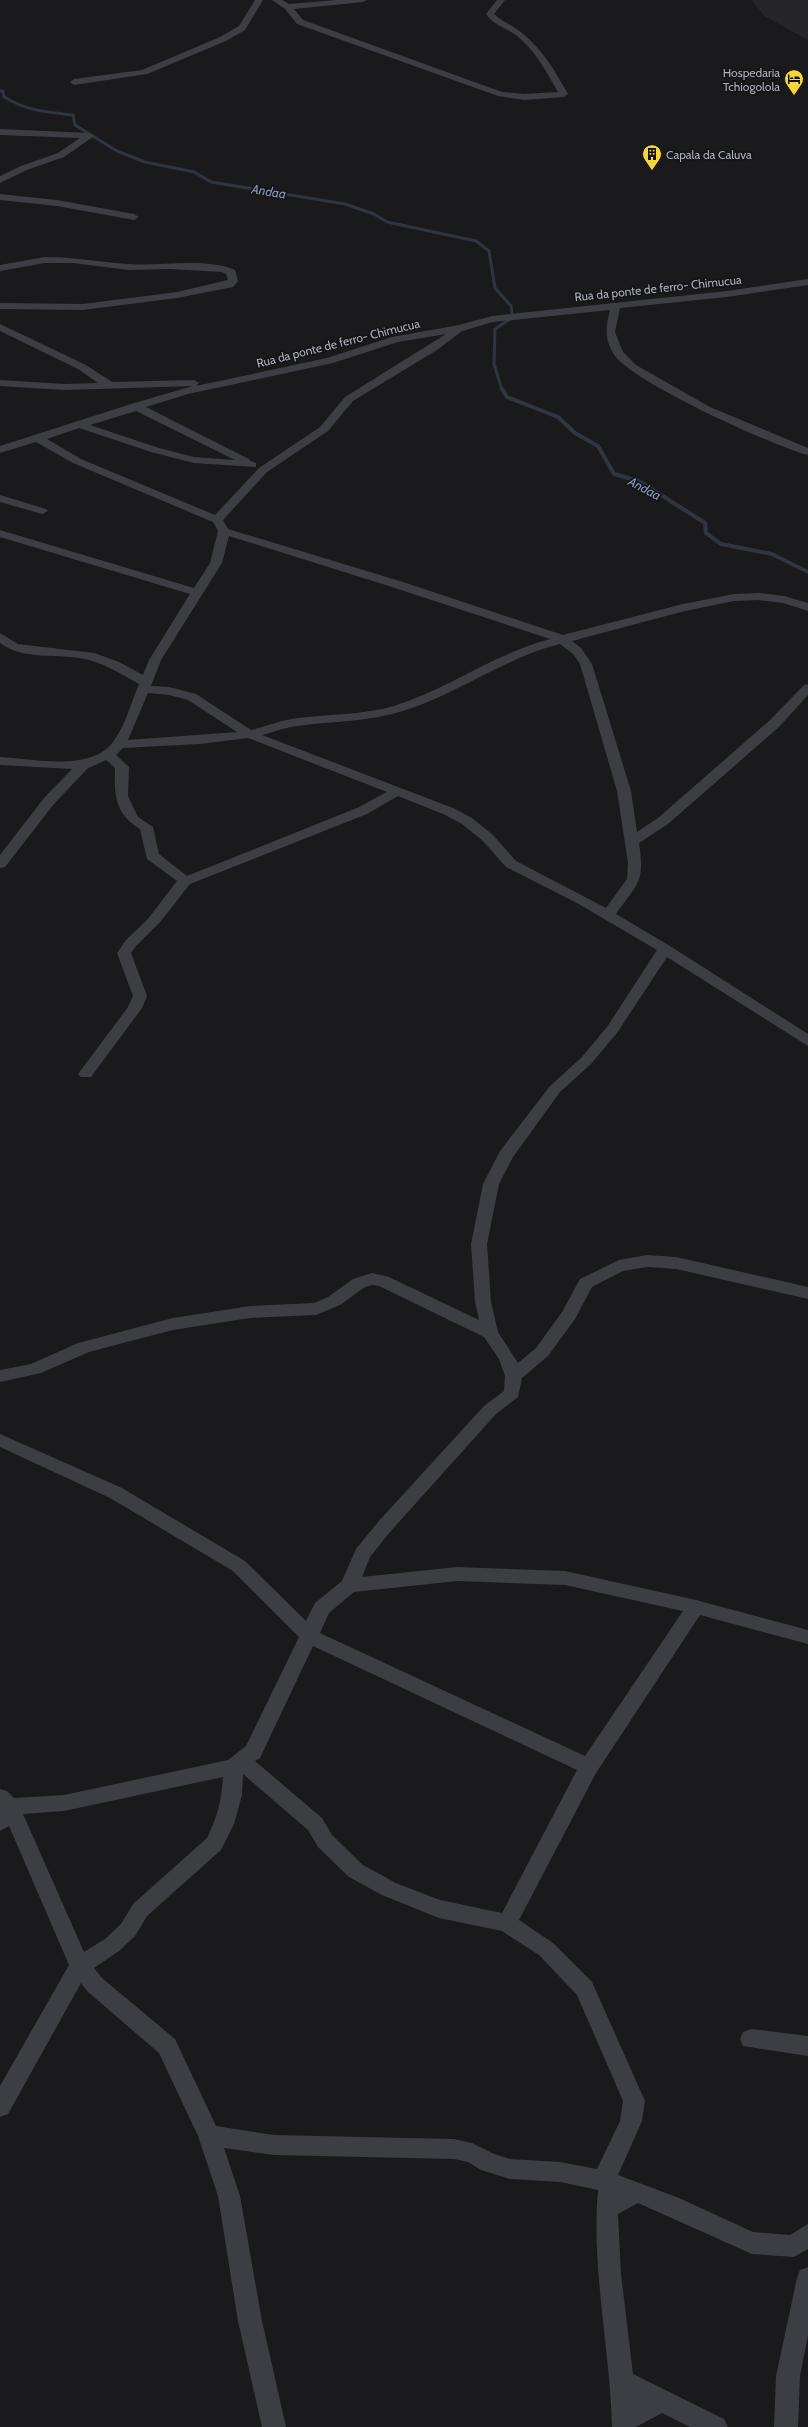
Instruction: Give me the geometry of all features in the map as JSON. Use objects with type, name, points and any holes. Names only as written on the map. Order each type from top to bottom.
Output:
[{"type":"street","points":[[74,82],[144,72],[183,54],[223,39],[242,28],[259,0]]},
{"type":"street","points":[[276,0],[288,7],[300,22],[501,94],[524,97],[564,94],[540,54],[518,33],[501,25],[492,18],[490,14],[501,0]]},
{"type":"street","points":[[288,7],[363,0]]},
{"type":"street","points":[[0,132],[89,136],[84,142],[61,155],[24,168],[0,180]]},
{"type":"street","points":[[0,197],[57,203],[134,217]]},
{"type":"street","points":[[0,268],[45,260],[73,260],[129,267],[170,266],[224,269],[231,272],[233,281],[229,285],[177,295],[82,307],[0,306]]},
{"type":"street","name":"Rua da ponte de ferro- Chimucua","points":[[0,450],[186,391],[329,361],[396,339],[460,328],[511,316],[727,294],[808,282]]},
{"type":"street","points":[[616,305],[610,332],[618,353],[632,367],[706,409],[808,452]]},
{"type":"street","points":[[0,326],[82,367],[109,385]]},
{"type":"street","points":[[217,520],[263,470],[324,429],[349,399],[433,348],[460,328]]},
{"type":"street","points":[[0,383],[65,387],[244,380]]},
{"type":"street","points":[[135,406],[263,470]]},
{"type":"street","points":[[80,425],[155,450],[194,460],[252,465]]},
{"type":"street","points":[[38,439],[77,461],[217,520],[224,530],[399,584],[562,639],[577,650],[586,664],[624,791],[635,863],[634,878],[608,915]]},
{"type":"street","points":[[0,498],[42,512]]},
{"type":"street","points":[[0,864],[49,801],[82,766],[108,755],[119,744],[155,660],[196,592],[216,563],[224,530]]},
{"type":"street","points":[[0,533],[196,592]]},
{"type":"street","points":[[119,744],[190,741],[249,734],[294,722],[388,711],[413,703],[522,652],[562,639],[698,605],[744,597],[763,596],[792,600],[808,607]]},
{"type":"street","points":[[0,637],[14,647],[33,651],[90,656],[115,665],[145,686],[192,697],[249,734],[448,811],[467,821],[488,838],[511,864],[608,915],[665,949],[808,1041]]},
{"type":"street","points":[[632,841],[663,821],[774,724],[808,688]]},
{"type":"street","points":[[108,755],[122,767],[121,796],[133,819],[146,827],[152,856],[185,881]]},
{"type":"street","points":[[0,761],[82,766]]},
{"type":"street","points":[[0,770],[19,763]]},
{"type":"street","points":[[86,1074],[135,1008],[140,996],[124,953],[128,945],[156,919],[174,891],[185,881],[362,811],[396,792]]},
{"type":"street","points":[[274,2427],[250,2322],[229,2196],[210,2135],[167,2046],[95,1985],[80,1966],[3,1809],[64,1803],[237,1764],[253,1752],[322,1608],[348,1585],[362,1554],[384,1527],[490,1410],[512,1393],[514,1376],[507,1357],[490,1333],[483,1302],[479,1244],[491,1184],[506,1155],[555,1089],[586,1061],[612,1030],[665,949]]},
{"type":"street","points":[[514,1376],[542,1352],[569,1315],[586,1284],[619,1266],[647,1261],[676,1263],[808,1292]]},
{"type":"street","points":[[0,1376],[35,1369],[84,1347],[173,1324],[250,1312],[316,1309],[334,1301],[358,1284],[372,1279],[383,1281],[490,1333]]},
{"type":"street","points":[[0,1440],[116,1493],[239,1566],[309,1636],[589,1767]]},
{"type":"street","points":[[348,1585],[457,1574],[565,1578],[696,1606],[808,1637]]},
{"type":"street","points":[[507,1923],[589,1767],[696,1606]]},
{"type":"street","points":[[237,1764],[315,1824],[325,1841],[356,1871],[389,1889],[439,1909],[507,1923],[546,1949],[585,1989],[634,2101],[635,2110],[631,2123],[606,2177],[610,2182],[606,2209],[609,2266],[622,2381],[624,2423],[663,2400]]},
{"type":"street","points":[[0,2107],[80,1966],[112,1945],[128,1930],[140,1910],[214,1844],[224,1824],[232,1796],[237,1764]]},
{"type":"street","points":[[751,2039],[808,2046]]},
{"type":"street","points":[[210,2135],[274,2144],[454,2149],[472,2153],[489,2163],[510,2169],[560,2172],[610,2182],[637,2192],[752,2243],[794,2246],[808,2235]]},
{"type":"street","points":[[606,2209],[637,2192]]},
{"type":"street","points":[[786,2427],[788,2415],[788,2376],[808,2278]]},
{"type":"street","points":[[622,2381],[716,2427]]},
{"type":"shaded area","points":[[752,0],[808,0],[808,40],[764,16]]},
{"type":"waterway","name":"Andaa","points":[[0,91],[3,91],[4,97],[29,108],[46,112],[73,115],[75,125],[117,151],[145,162],[194,172],[211,182],[345,204],[374,214],[387,222],[476,241],[489,251],[495,288],[511,306],[512,313]]},
{"type":"waterway","name":"Andaa","points":[[502,390],[494,364],[495,329],[510,319]]},
{"type":"waterway","name":"Andaa","points":[[502,389],[507,397],[558,417],[575,433],[598,446],[614,474],[639,481],[705,523],[706,533],[721,544],[772,554],[808,572]]},
{"type":"place","name":"Hospedaria Tchiogolola","points":[[794,96]]},
{"type":"place","name":"Capala da Caluva","points":[[652,171]]}]
